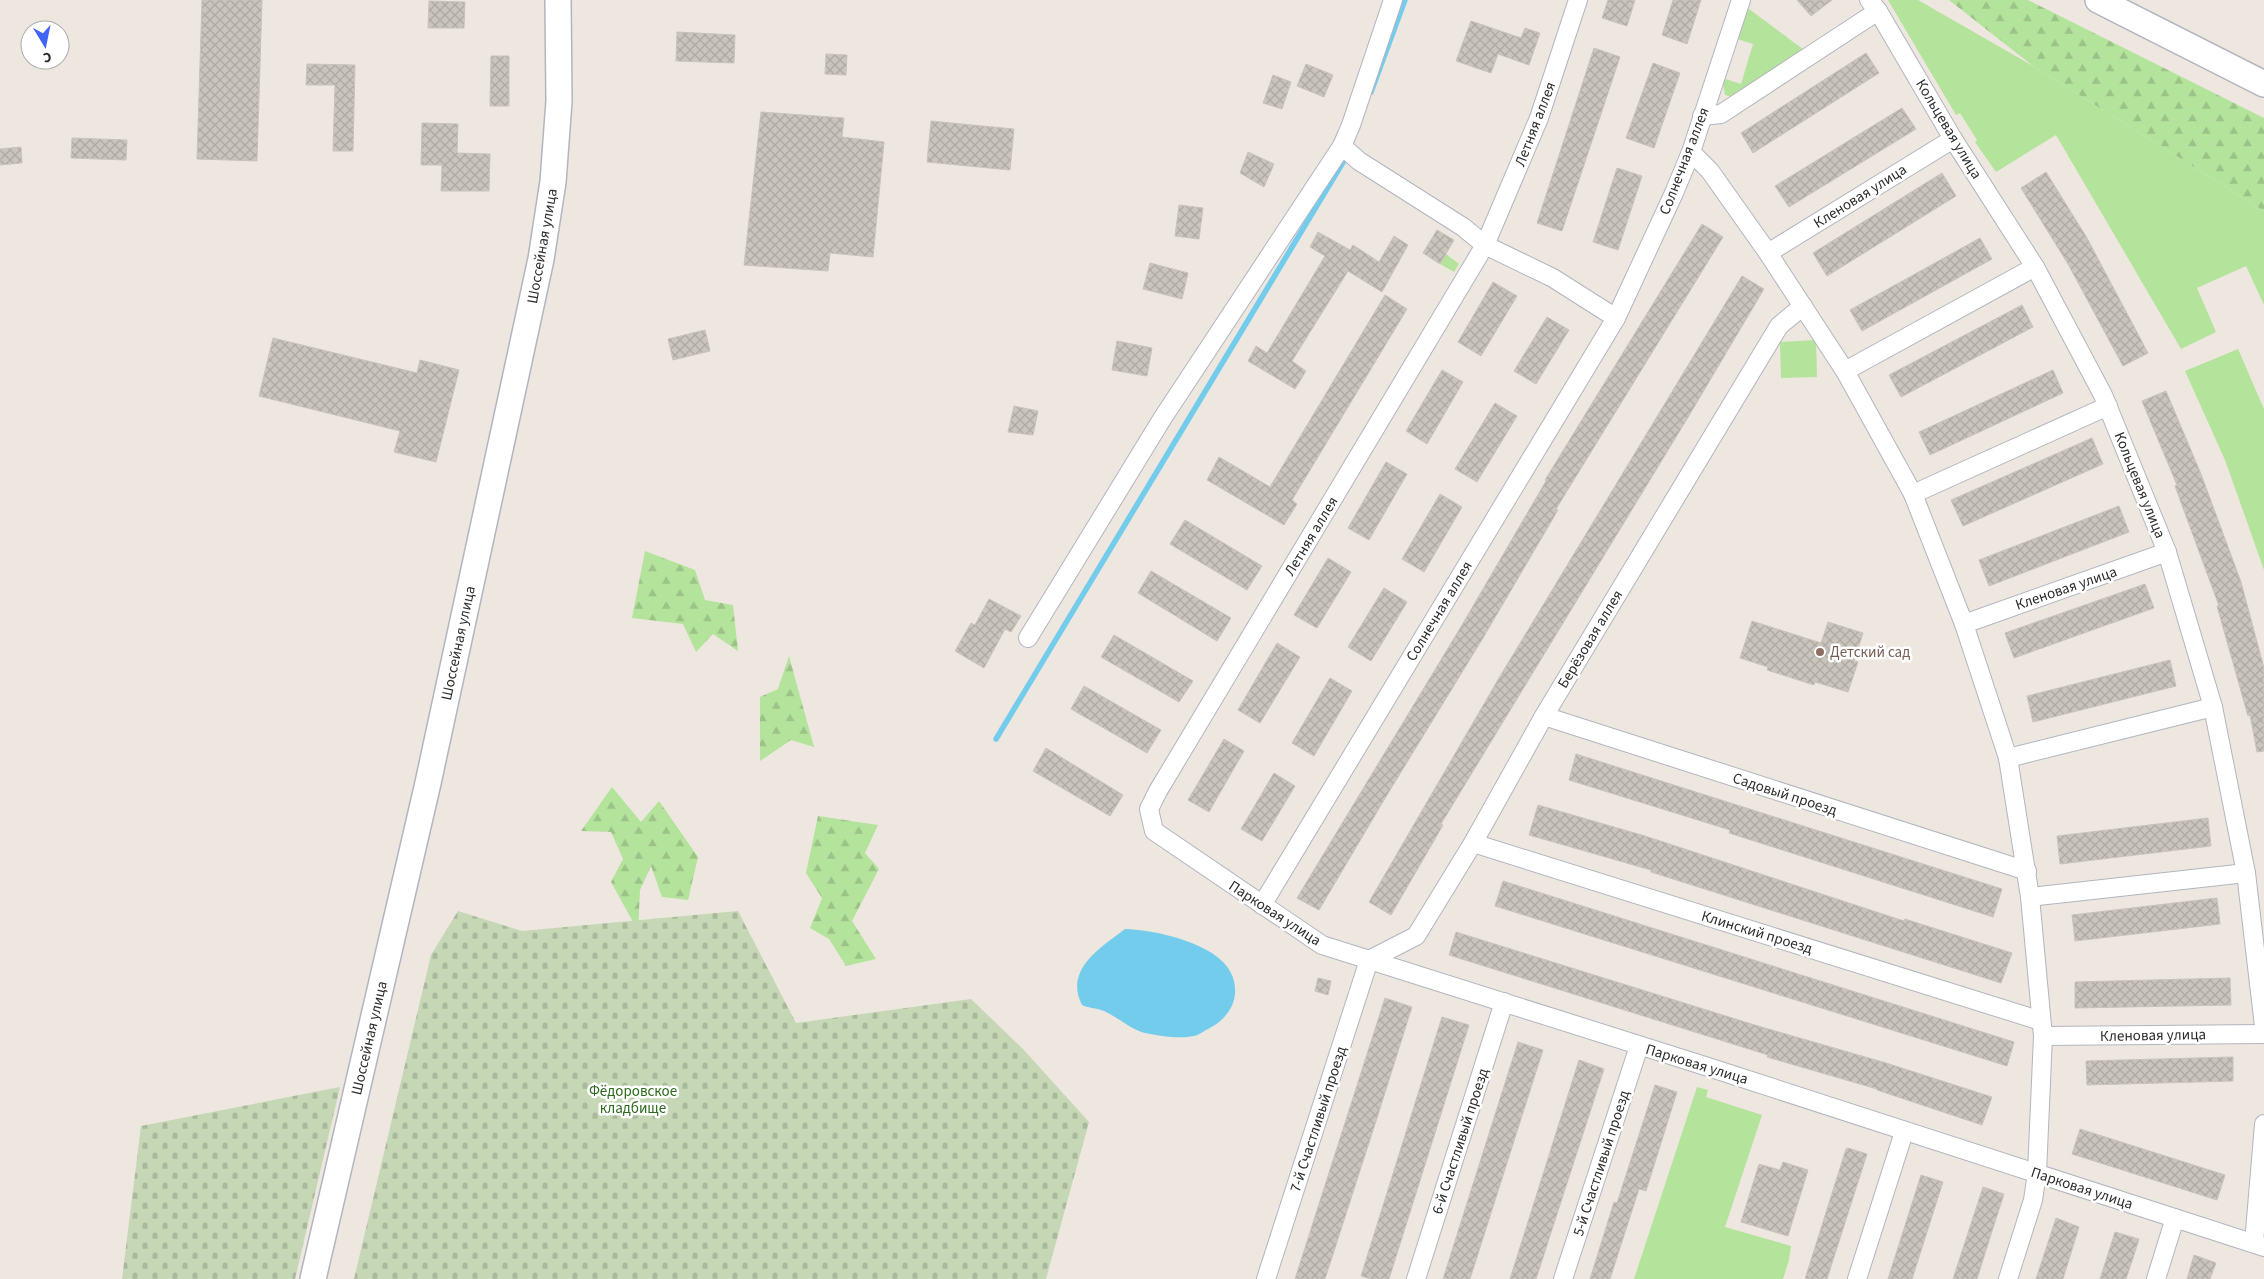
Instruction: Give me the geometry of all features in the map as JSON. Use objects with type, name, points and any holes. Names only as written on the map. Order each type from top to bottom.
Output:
[{"type":"main road","name":"Шоссейная улица","points":[[313,1279],[428,783],[541,259],[554,182],[559,102],[558,0]]},
{"type":"main road","points":[[2098,0],[2264,84]]},
{"type":"street","points":[[1028,638],[1162,419],[1342,146],[1392,0]]},
{"type":"street","name":"Летняя аллея","points":[[1154,831],[1149,808],[1158,791],[1485,245],[1539,118],[1578,0]]},
{"type":"street","name":"Солнечная аллея","points":[[1262,905],[1616,318],[1691,152],[1741,0]]},
{"type":"street","points":[[1702,116],[1721,114],[1873,6]]},
{"type":"street","name":"Кольцевая улица","points":[[1873,6],[1953,139],[2035,267],[2108,406],[2167,552],[2213,707],[2246,873],[2264,1026]]},
{"type":"street","name":"Кленовая улица","points":[[1768,253],[1953,139]]},
{"type":"street","points":[[1342,146],[1359,161],[1463,227],[1485,245],[1553,278],[1616,318]]},
{"type":"street","points":[[1691,152],[1710,171],[1803,306],[1845,372],[1912,494],[1964,624],[2008,758],[2027,871],[2042,1029],[2037,1173],[2034,1200],[2008,1279]]},
{"type":"street","points":[[1845,372],[2035,267]]},
{"type":"street","name":"Берёзовая аллея","points":[[1369,960],[1416,936],[1473,843],[1544,716],[1779,326],[1803,306]]},
{"type":"street","points":[[1912,494],[2108,406]]},
{"type":"street","name":"Кленовая улица","points":[[1964,624],[2167,552]]},
{"type":"street","points":[[2008,758],[2213,707]]},
{"type":"street","name":"Садовый проезд","points":[[1544,716],[2027,871]]},
{"type":"street","name":"Парковая улица","points":[[1154,831],[1322,944],[2259,1245]]},
{"type":"street","name":"Клинский проезд","points":[[1473,843],[2042,1029]]},
{"type":"street","points":[[2030,897],[2246,873]]},
{"type":"street","name":"7-й Счастливый проезд","points":[[1266,1279],[1369,960]]},
{"type":"street","name":"6-й Счастливый проезд","points":[[1416,1279],[1504,1002]]},
{"type":"street","name":"Кленовая улица","points":[[2042,1029],[2264,1034]]},
{"type":"street","name":"5-й Счастливый проезд","points":[[1563,1279],[1639,1046]]},
{"type":"street","points":[[2259,1245],[2264,1124]]},
{"type":"street","points":[[1857,1279],[1904,1132]]},
{"type":"street","points":[[2156,1279],[2175,1218]]},
{"type":"green space","points":[[1888,0],[1918,0],[2033,66],[2264,211],[2264,305],[2246,266],[2197,288],[2216,332],[2181,349],[2056,135],[1996,172],[1975,142],[1977,140],[1960,113],[1956,115]]},
{"type":"green space","points":[[1949,0],[2028,0],[2264,118],[2264,211],[2033,66]]},
{"type":"green space","points":[[1745,6],[1804,50],[1736,98],[1725,95],[1722,78],[1741,84],[1753,44],[1734,38]]},
{"type":"green space","points":[[1446,254],[1459,264],[1454,272],[1440,264]]},
{"type":"green space","points":[[1816,340],[1817,377],[1781,378],[1780,342]]},
{"type":"green space","points":[[2238,349],[2264,409],[2264,570],[2225,460],[2185,371]]},
{"type":"green space","points":[[645,551],[695,570],[705,600],[733,605],[738,651],[713,634],[696,652],[683,624],[632,618]]},
{"type":"green space","points":[[789,656],[814,747],[791,740],[760,761],[760,697],[778,689]]},
{"type":"green space","points":[[612,787],[641,822],[659,801],[698,857],[688,900],[662,897],[651,866],[640,890],[638,931],[611,882],[623,859],[611,832],[581,831]]},
{"type":"green space","points":[[818,816],[878,825],[865,853],[879,869],[852,921],[876,959],[846,966],[829,939],[810,928],[822,898],[806,873]]},
{"type":"green space","name":"Фёдоровское кладбище","points":[[458,911],[522,931],[738,911],[796,1023],[971,999],[1023,1049],[1089,1122],[1046,1279],[354,1279],[431,955]]},
{"type":"green space","points":[[340,1087],[295,1279],[122,1279],[141,1126]]},
{"type":"green space","points":[[1697,1087],[1708,1090],[1706,1097],[1762,1115],[1725,1227],[1791,1246],[1783,1279],[1634,1279]]},
{"type":"water","points":[[1125,929],[1168,935],[1199,946],[1213,954],[1224,963],[1231,973],[1234,982],[1234,998],[1228,1013],[1216,1024],[1198,1035],[1176,1037],[1139,1031],[1107,1012],[1082,1005],[1078,992],[1078,981],[1081,971],[1096,952]]},
{"type":"building","points":[[202,0],[262,0],[257,161],[197,159]]},
{"type":"building","points":[[1608,0],[1635,0],[1627,26],[1602,18]]},
{"type":"building","points":[[1673,0],[1701,0],[1687,44],[1662,35]]},
{"type":"building","points":[[1797,0],[1832,0],[1811,16]]},
{"type":"building","points":[[429,1],[465,2],[464,28],[428,28]]},
{"type":"building","points":[[1471,21],[1521,38],[1525,28],[1540,33],[1529,65],[1498,54],[1491,73],[1456,61]]},
{"type":"building","points":[[677,32],[735,35],[734,63],[676,61]]},
{"type":"building","points":[[1594,48],[1620,57],[1562,231],[1537,223]]},
{"type":"building","points":[[1866,53],[1879,73],[1753,153],[1741,133]]},
{"type":"building","points":[[826,54],[847,55],[846,75],[825,74]]},
{"type":"building","points":[[491,56],[509,56],[509,106],[490,106]]},
{"type":"building","points":[[1653,63],[1680,73],[1654,148],[1626,138]]},
{"type":"building","points":[[307,64],[355,65],[353,151],[333,151],[335,85],[306,85]]},
{"type":"building","points":[[1306,64],[1333,75],[1324,97],[1297,86]]},
{"type":"building","points":[[1273,75],[1291,82],[1282,109],[1263,103]]},
{"type":"building","points":[[1902,108],[1916,129],[1789,207],[1775,186]]},
{"type":"building","points":[[761,112],[844,118],[842,137],[884,142],[873,257],[830,253],[828,271],[744,265]]},
{"type":"building","points":[[931,121],[1014,129],[1010,170],[927,162]]},
{"type":"building","points":[[422,123],[458,124],[457,153],[490,154],[489,191],[441,191],[442,165],[421,165]]},
{"type":"building","points":[[72,138],[127,140],[126,160],[71,158]]},
{"type":"building","points":[[21,147],[22,163],[0,165],[0,149]]},
{"type":"building","points":[[1248,152],[1274,164],[1264,187],[1240,173]]},
{"type":"building","points":[[1617,168],[1642,176],[1618,250],[1593,242]]},
{"type":"building","points":[[2046,172],[2087,238],[2148,353],[2123,366],[2068,264],[2021,188]]},
{"type":"building","points":[[1942,173],[1956,196],[1827,276],[1813,253]]},
{"type":"building","points":[[1179,205],[1203,208],[1199,239],[1175,236]]},
{"type":"building","points":[[1702,224],[1723,237],[1556,509],[1558,510],[1483,638],[1319,910],[1297,898],[1462,625],[1545,480]]},
{"type":"building","points":[[1437,230],[1454,240],[1440,264],[1423,253]]},
{"type":"building","points":[[1318,232],[1350,250],[1353,245],[1379,262],[1394,236],[1408,245],[1382,292],[1348,271],[1292,361],[1306,371],[1295,389],[1248,361],[1256,346],[1267,353],[1325,256],[1310,247]]},
{"type":"building","points":[[1980,238],[1992,259],[1862,331],[1850,310]]},
{"type":"building","points":[[1150,263],[1188,273],[1182,299],[1143,289]]},
{"type":"building","points":[[1742,276],[1764,289],[1441,824],[1443,825],[1391,915],[1369,902],[1499,678]]},
{"type":"building","points":[[1493,282],[1517,296],[1481,356],[1458,342]]},
{"type":"building","points":[[1385,295],[1407,309],[1292,500],[1297,504],[1284,525],[1207,480],[1219,457],[1270,487]]},
{"type":"building","points":[[2022,305],[2033,327],[1901,397],[1889,375]]},
{"type":"building","points":[[1547,317],[1569,330],[1536,384],[1514,371]]},
{"type":"building","points":[[705,330],[710,351],[673,360],[668,339]]},
{"type":"building","points":[[273,338],[417,373],[420,360],[459,370],[436,462],[394,452],[400,431],[259,396]]},
{"type":"building","points":[[1117,341],[1152,348],[1147,376],[1112,370]]},
{"type":"building","points":[[1442,370],[1463,382],[1427,444],[1406,431]]},
{"type":"building","points":[[2053,370],[2063,393],[1930,455],[1919,432]]},
{"type":"building","points":[[2166,391],[2201,474],[2241,582],[2264,668],[2264,751],[2257,752],[2250,715],[2248,716],[2217,606],[2219,606],[2175,486],[2177,485],[2142,401]]},
{"type":"building","points":[[1495,403],[1517,416],[1477,482],[1455,469]]},
{"type":"building","points":[[1014,406],[1038,411],[1033,435],[1008,432]]},
{"type":"building","points":[[2092,438],[2103,464],[1963,526],[1951,500]]},
{"type":"building","points":[[1386,462],[1407,474],[1369,540],[1348,528]]},
{"type":"building","points":[[1440,494],[1462,507],[1424,572],[1402,559]]},
{"type":"building","points":[[2119,506],[2129,532],[1989,586],[1979,560]]},
{"type":"building","points":[[1185,520],[1262,566],[1247,590],[1170,544]]},
{"type":"building","points":[[1328,558],[1351,572],[1317,628],[1294,615]]},
{"type":"building","points":[[1151,571],[1231,618],[1217,641],[1138,593]]},
{"type":"building","points":[[2145,584],[2154,608],[2014,658],[2005,633]]},
{"type":"building","points":[[1384,588],[1407,602],[1371,661],[1348,647]]},
{"type":"building","points":[[989,599],[1021,616],[1011,632],[1005,629],[984,668],[955,651],[971,623],[975,625]]},
{"type":"building","points":[[1752,621],[1821,643],[1828,622],[1863,633],[1854,661],[1858,662],[1848,692],[1815,682],[1814,685],[1767,670],[1768,667],[1740,658]]},
{"type":"building","points":[[1114,635],[1193,681],[1179,702],[1101,657]]},
{"type":"building","points":[[1277,643],[1300,657],[1260,723],[1238,710]]},
{"type":"building","points":[[2170,660],[2176,686],[2033,722],[2027,696]]},
{"type":"building","points":[[1330,678],[1352,691],[1314,756],[1292,743]]},
{"type":"building","points":[[1084,686],[1161,730],[1147,753],[1071,709]]},
{"type":"building","points":[[1224,739],[1244,751],[1209,812],[1188,800]]},
{"type":"building","points":[[1046,748],[1123,795],[1110,816],[1033,771]]},
{"type":"building","points":[[1576,754],[2002,889],[1993,917],[1729,833],[1730,830],[1569,780]]},
{"type":"building","points":[[1274,773],[1295,786],[1262,841],[1241,829]]},
{"type":"building","points":[[1538,805],[1645,836],[1904,921],[1905,919],[2012,953],[2001,983],[1651,872],[1651,870],[1529,835]]},
{"type":"building","points":[[2208,818],[2211,846],[2060,864],[2057,836]]},
{"type":"building","points":[[1503,881],[2014,1042],[2007,1066],[1495,906]]},
{"type":"building","points":[[2217,898],[2220,924],[2075,941],[2072,915]]},
{"type":"building","points":[[1456,932],[1992,1097],[1982,1125],[1877,1089],[1767,1057],[1768,1055],[1449,955]]},
{"type":"building","points":[[1318,978],[1331,981],[1328,995],[1315,991]]},
{"type":"building","points":[[2230,978],[2231,1005],[2075,1008],[2075,982]]},
{"type":"building","points":[[1385,998],[1412,1007],[1377,1118],[1325,1279],[1295,1279]]},
{"type":"building","points":[[1442,1017],[1469,1025],[1389,1279],[1371,1279],[1361,1276]]},
{"type":"building","points":[[1518,1042],[1543,1050],[1470,1279],[1443,1279]]},
{"type":"building","points":[[2233,1057],[2233,1081],[2087,1085],[2086,1061]]},
{"type":"building","points":[[1579,1060],[1604,1069],[1536,1279],[1510,1279]]},
{"type":"building","points":[[1655,1085],[1677,1092],[1646,1191],[1639,1189],[1610,1279],[1590,1279],[1614,1202],[1617,1203]]},
{"type":"building","points":[[2080,1129],[2225,1175],[2217,1200],[2072,1154]]},
{"type":"building","points":[[1846,1149],[1867,1154],[1827,1279],[1805,1279]]},
{"type":"building","points":[[1783,1162],[1808,1170],[1788,1236],[1741,1222],[1759,1164],[1780,1170]]},
{"type":"building","points":[[1921,1175],[1943,1182],[1912,1279],[1888,1279]]},
{"type":"building","points":[[1983,1187],[2004,1194],[1977,1279],[1953,1279]]},
{"type":"building","points":[[2056,1218],[2079,1227],[2063,1279],[2036,1279]]},
{"type":"building","points":[[2115,1232],[2139,1239],[2133,1258],[2126,1279],[2100,1279]]},
{"type":"building","points":[[2194,1255],[2216,1263],[2210,1279],[2187,1279]]},
{"type":"waterway","points":[[1371,92],[1405,0]]},
{"type":"waterway","points":[[996,739],[1348,154]]},
{"type":"place","name":"Детский сад","points":[[1820,652]]}]
